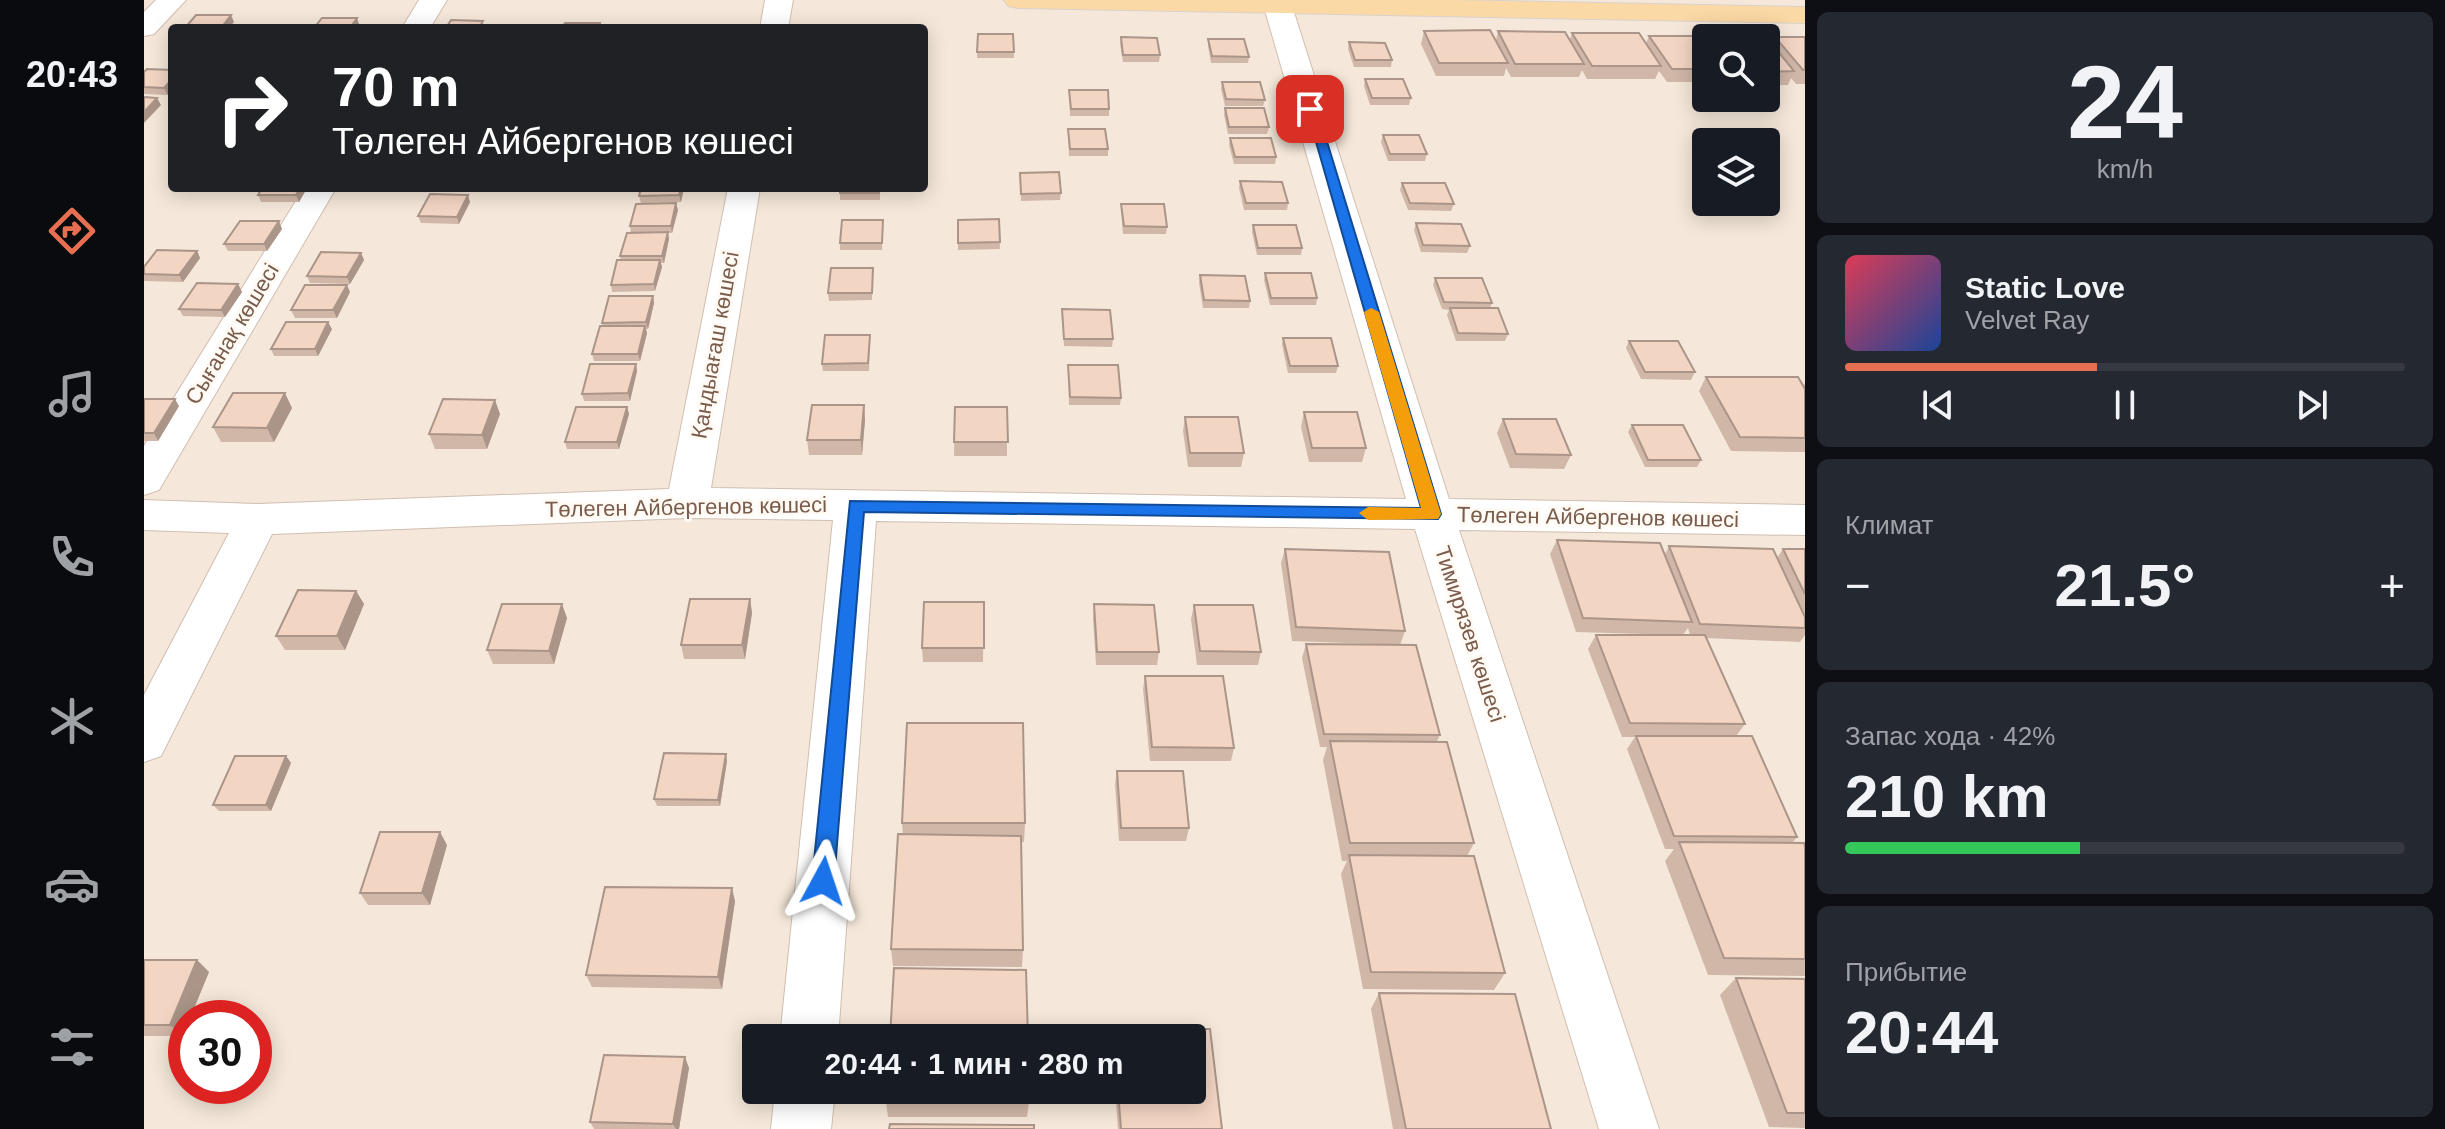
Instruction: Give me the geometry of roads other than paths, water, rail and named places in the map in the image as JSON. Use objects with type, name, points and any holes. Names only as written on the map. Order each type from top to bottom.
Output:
[{"type":"main road","points":[[1018,0],[1277,2],[1805,15]]},
{"type":"street","points":[[144,28],[172,0]]},
{"type":"street","points":[[418,24],[433,0]]},
{"type":"street","points":[[775,24],[779,0]]},
{"type":"street","name":"Тимирязев көшесі","points":[[1277,2],[1432,514],[1629,1129]]},
{"type":"street","name":"Сығанақ көшесі","points":[[144,480],[318,192]]},
{"type":"street","name":"Қандыағаш көшесі","points":[[687,503],[743,192]]},
{"type":"street","name":"Төлеген Айбергенов көшесі","points":[[144,515],[258,519],[687,503],[1805,520]]},
{"type":"street","points":[[810,1024],[856,505]]},
{"type":"street","points":[[144,742],[258,519]]},
{"type":"street","points":[[801,1129],[804,1104]]}]
